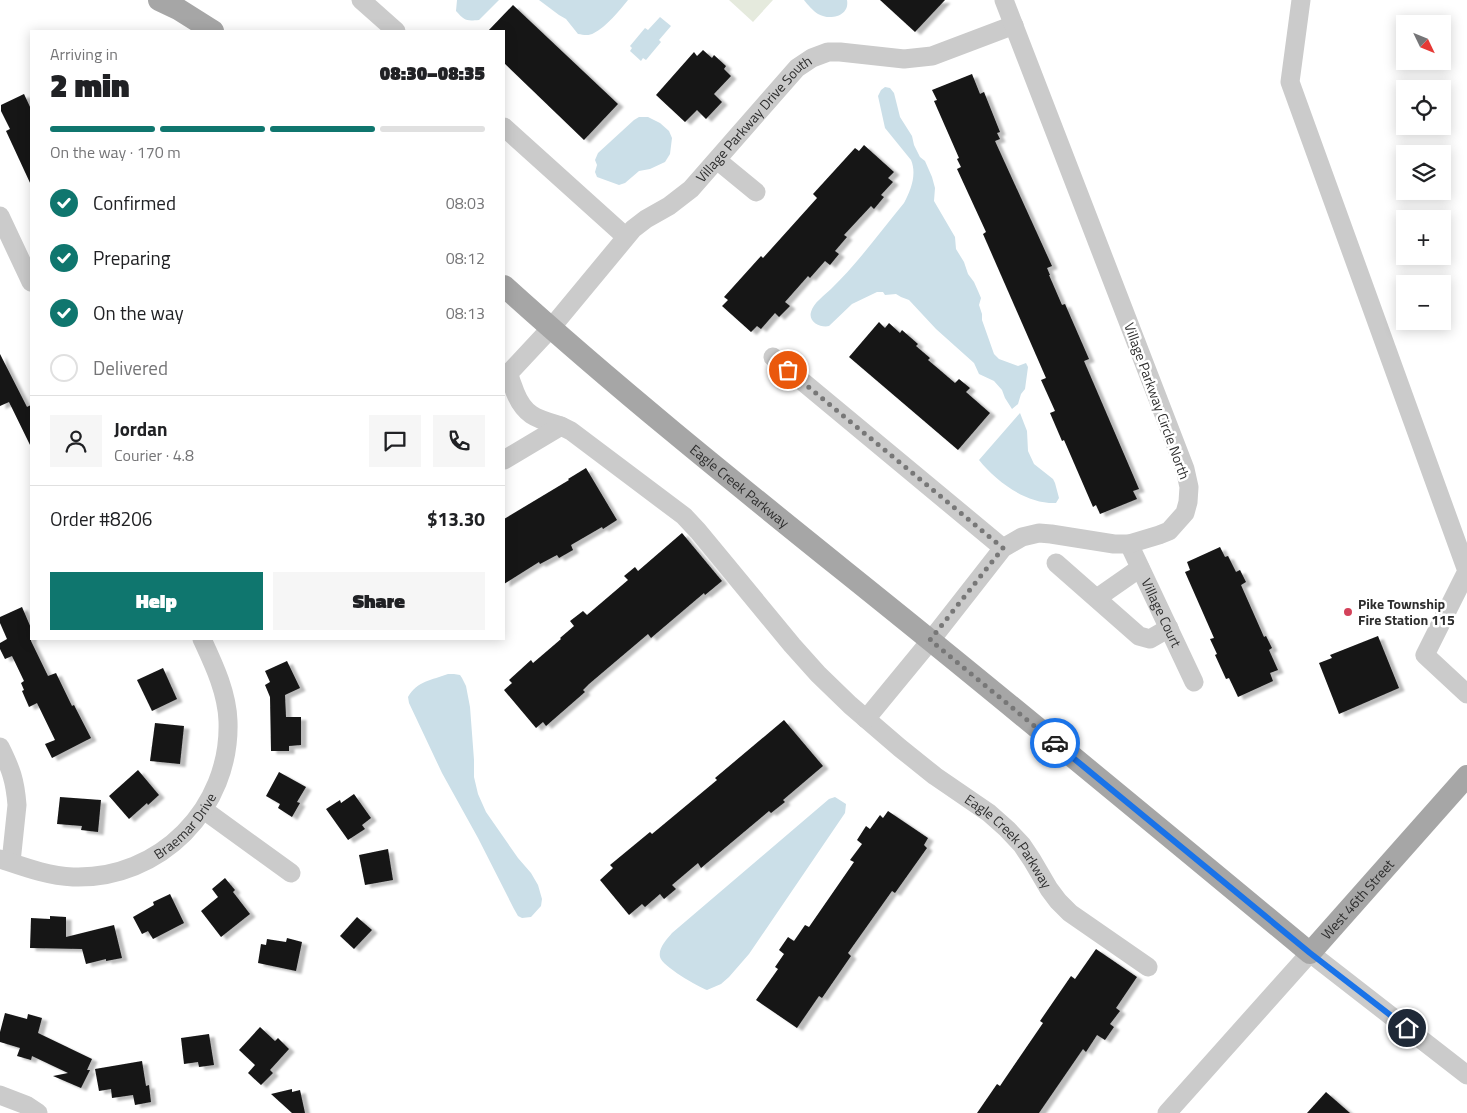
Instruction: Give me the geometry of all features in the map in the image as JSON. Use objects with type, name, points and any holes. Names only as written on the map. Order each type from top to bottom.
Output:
[{"type":"main road","points":[[173,3],[212,30]]},
{"type":"main road","name":"Eagle Creek Parkway","points":[[505,287],[551,328],[736,483],[1310,953]]},
{"type":"main road","name":"West 46th Street","points":[[1310,953],[1467,776]]},
{"type":"street","points":[[361,0],[395,30]]},
{"type":"street","name":"Village Parkway Circle North","points":[[930,640],[1003,548],[1022,537],[1042,533],[1114,544],[1129,544],[1166,533],[1185,513],[1188,502],[1189,487],[1178,451],[1004,0]]},
{"type":"street","points":[[1301,0],[1290,82],[1467,571],[1425,655],[1467,694]]},
{"type":"street","name":"Village Parkway Drive South","points":[[551,328],[626,237],[642,222],[670,206],[691,190],[796,68],[812,58],[828,52],[904,59],[932,56],[1014,25]]},
{"type":"street","points":[[505,129],[626,237]]},
{"type":"street","points":[[717,160],[756,192]]},
{"type":"street","points":[[0,216],[6,242],[30,280]]},
{"type":"street","name":"Eagle Creek Parkway","points":[[551,328],[509,373],[519,401],[524,409],[538,419],[571,431],[684,516],[804,658],[866,720],[923,766],[996,819],[1022,845],[1049,889],[1066,910],[1148,967]]},
{"type":"street","points":[[773,358],[1003,548]]},
{"type":"street","points":[[505,459],[561,426]]},
{"type":"street","name":"Village Court","points":[[1129,544],[1194,682]]},
{"type":"street","points":[[1056,563],[1139,636],[1150,639],[1169,628]]},
{"type":"street","points":[[1097,598],[1140,568]]},
{"type":"street","name":"Braemar Drive","points":[[5,860],[58,876],[75,877],[116,872],[148,860],[162,852],[182,836],[204,810],[216,787],[226,755],[228,722],[223,688],[202,640]]},
{"type":"street","points":[[866,720],[930,640]]},
{"type":"street","points":[[0,747],[13,778],[17,805],[5,860]]},
{"type":"street","points":[[204,810],[291,873]]},
{"type":"street","name":"Eagle Creek Parkway","points":[[1310,953],[1467,1075]]},
{"type":"street","name":"West 46th Street","points":[[1167,1113],[1310,953]]},
{"type":"street","points":[[0,1095],[26,1105],[38,1113]]},
{"type":"shaded area","points":[[729,0],[773,0],[753,22]]},
{"type":"water","points":[[457,0],[499,0],[479,20],[466,20],[456,11]]},
{"type":"water","points":[[539,0],[628,0],[603,27],[592,34],[586,35],[578,34],[566,19]]},
{"type":"water","points":[[804,0],[847,0],[847,5],[845,10],[838,16],[828,17],[816,13]]},
{"type":"water","points":[[660,17],[671,26],[646,60],[643,58],[641,61],[630,51],[632,48],[630,46],[645,28],[648,30]]},
{"type":"water","points":[[885,87],[890,88],[894,93],[900,117],[912,136],[914,145],[920,157],[925,161],[932,177],[935,188],[934,201],[955,237],[956,249],[981,298],[979,305],[982,320],[994,354],[999,359],[1018,366],[1026,363],[1028,367],[1025,389],[1021,394],[1018,404],[1012,409],[1002,390],[994,381],[979,374],[974,363],[936,329],[909,300],[896,294],[885,295],[883,292],[877,292],[852,304],[829,326],[816,324],[811,319],[814,305],[841,279],[869,247],[904,203],[911,187],[913,165],[911,160],[885,128],[878,96]]},
{"type":"water","points":[[639,117],[648,117],[660,123],[669,131],[672,138],[670,154],[665,162],[650,169],[639,171],[625,183],[619,185],[597,177],[595,160],[598,153]]},
{"type":"water","points":[[1020,413],[1027,431],[1028,451],[1034,464],[1053,479],[1059,498],[1056,503],[1034,500],[1023,496],[1003,484],[979,460]]},
{"type":"water","points":[[448,674],[460,675],[466,686],[470,707],[474,777],[478,794],[486,812],[538,885],[542,899],[541,906],[531,917],[522,918],[518,916],[514,909],[442,773],[409,703],[408,697],[420,684]]},
{"type":"water","points":[[835,797],[846,804],[845,813],[749,954],[729,977],[721,984],[707,990],[681,976],[662,961],[660,950],[672,933],[829,799]]},
{"type":"building","points":[[880,0],[945,0],[915,32]]},
{"type":"building","points":[[513,5],[618,104],[584,140],[505,64],[505,30],[489,30]]},
{"type":"building","points":[[703,50],[712,58],[714,55],[726,66],[724,69],[731,76],[714,94],[722,102],[706,119],[697,110],[685,122],[656,95],[694,52],[697,56]]},
{"type":"building","points":[[972,74],[980,94],[984,92],[1000,132],[997,133],[1000,139],[995,141],[1052,266],[1047,268],[1049,275],[1062,305],[1065,304],[1089,359],[1084,361],[1139,489],[1133,491],[1137,499],[1100,514],[1096,505],[1093,507],[1050,413],[1055,411],[1041,380],[1046,378],[983,234],[986,232],[957,169],[961,167],[957,159],[959,158],[934,101],[937,100],[932,90]]},
{"type":"building","points":[[24,94],[30,107],[30,183],[6,131],[10,129],[1,111],[1,105]]},
{"type":"building","points":[[864,145],[894,172],[888,178],[893,182],[881,195],[884,197],[874,209],[871,206],[844,235],[847,237],[835,251],[839,254],[830,265],[825,261],[810,278],[808,276],[785,302],[790,306],[779,317],[775,313],[761,329],[757,326],[751,332],[722,306],[728,300],[724,297],[761,256],[763,258],[817,198],[813,194],[855,148],[859,151]]},
{"type":"building","points":[[879,322],[885,328],[889,323],[900,333],[902,330],[918,344],[916,346],[930,358],[928,360],[955,383],[959,379],[970,388],[966,392],[990,413],[958,450],[849,357]]},
{"type":"building","points":[[0,354],[27,407],[30,406],[30,445],[9,402],[0,406]]},
{"type":"building","points":[[586,468],[617,520],[571,545],[573,550],[559,558],[557,555],[540,564],[539,562],[505,583],[505,518]]},
{"type":"building","points":[[682,533],[722,581],[705,595],[704,593],[651,638],[648,634],[589,684],[583,690],[585,692],[546,726],[543,722],[536,728],[504,690],[512,683],[509,680],[531,660],[533,663],[561,639],[574,626],[570,621],[583,611],[587,615],[628,580],[624,576],[635,567],[638,571]]},
{"type":"building","points":[[1220,547],[1225,557],[1228,556],[1236,572],[1240,570],[1246,582],[1241,585],[1264,637],[1266,636],[1272,648],[1269,650],[1278,670],[1270,673],[1273,681],[1238,697],[1229,678],[1226,679],[1215,655],[1217,654],[1210,639],[1214,638],[1185,572],[1190,570],[1187,562]]},
{"type":"building","points":[[22,607],[30,626],[30,640],[48,676],[56,673],[72,706],[74,705],[91,738],[52,758],[45,744],[55,740],[37,703],[29,707],[22,691],[24,690],[21,683],[24,681],[12,656],[5,659],[0,649],[0,643],[7,639],[0,623],[0,617]]},
{"type":"building","points":[[1378,636],[1399,688],[1339,714],[1319,663],[1332,658],[1330,655]]},
{"type":"building","points":[[287,661],[300,688],[285,695],[286,717],[301,717],[301,745],[289,746],[289,751],[271,751],[270,697],[265,685],[270,682],[265,671]]},
{"type":"building","points":[[163,668],[177,699],[152,711],[137,680]]},
{"type":"building","points":[[784,720],[823,766],[783,800],[785,802],[771,813],[769,811],[701,868],[698,863],[672,885],[676,889],[664,899],[660,894],[645,907],[642,904],[629,915],[600,880],[613,868],[610,865],[650,832],[652,834],[717,780],[715,778]]},
{"type":"building","points":[[155,723],[184,726],[180,764],[150,761]]},
{"type":"building","points":[[138,770],[159,795],[129,819],[109,796]]},
{"type":"building","points":[[279,772],[306,787],[297,802],[300,803],[292,817],[278,808],[280,804],[266,796]]},
{"type":"building","points":[[354,794],[371,818],[362,825],[365,829],[348,840],[326,809],[340,800],[341,803]]},
{"type":"building","points":[[60,797],[101,800],[98,832],[81,830],[82,826],[57,824]]},
{"type":"building","points":[[888,811],[928,838],[924,845],[927,848],[895,893],[892,891],[848,953],[851,956],[822,998],[819,996],[797,1028],[756,1000],[778,969],[775,967],[784,954],[779,950],[788,937],[794,941],[805,925],[809,927],[854,862],[850,860],[862,844],[857,840],[866,826],[870,829],[880,815],[883,818]]},
{"type":"building","points":[[388,849],[393,880],[365,885],[359,855]]},
{"type":"building","points":[[225,878],[250,914],[221,937],[201,911],[218,897],[212,889]]},
{"type":"building","points":[[170,894],[184,923],[153,939],[148,931],[142,934],[133,917],[154,905],[153,902]]},
{"type":"building","points":[[50,916],[66,917],[66,937],[114,925],[122,958],[106,961],[106,959],[86,964],[82,949],[30,948],[31,918],[50,919]]},
{"type":"building","points":[[357,917],[372,930],[354,949],[340,936]]},
{"type":"building","points":[[287,938],[302,942],[296,971],[258,963],[261,944],[266,945],[267,939],[286,942]]},
{"type":"building","points":[[1096,949],[1137,977],[1116,1008],[1120,1011],[1110,1024],[1114,1027],[1105,1040],[1097,1035],[1086,1052],[1083,1049],[1039,1113],[977,1113],[997,1084],[1000,1086],[1043,1023],[1040,1021],[1071,976],[1075,979]]},
{"type":"building","points":[[5,1013],[27,1019],[28,1014],[42,1018],[38,1033],[92,1059],[87,1070],[90,1070],[81,1088],[53,1076],[68,1073],[32,1056],[31,1060],[17,1056],[20,1048],[0,1042],[0,1032]]},
{"type":"building","points":[[260,1027],[275,1041],[278,1038],[289,1049],[270,1070],[273,1073],[261,1085],[248,1073],[255,1065],[239,1050]]},
{"type":"building","points":[[209,1034],[214,1065],[199,1067],[198,1062],[184,1064],[181,1038]]},
{"type":"building","points":[[142,1061],[146,1086],[149,1085],[151,1102],[135,1105],[133,1095],[112,1098],[111,1089],[99,1091],[95,1069]]},
{"type":"building","points":[[292,1089],[292,1092],[300,1090],[305,1113],[292,1113],[271,1094]]},
{"type":"building","points":[[1326,1092],[1350,1113],[1307,1113]]},
{"type":"way so far","points":[[788,370],[1003,548],[930,640],[1055,743]]},
{"type":"place","name":"Pike Township Fire Station 115","points":[[1348,612]]},
{"type":"route","points":[[1055,743],[1310,953],[1407,1028]]}]
